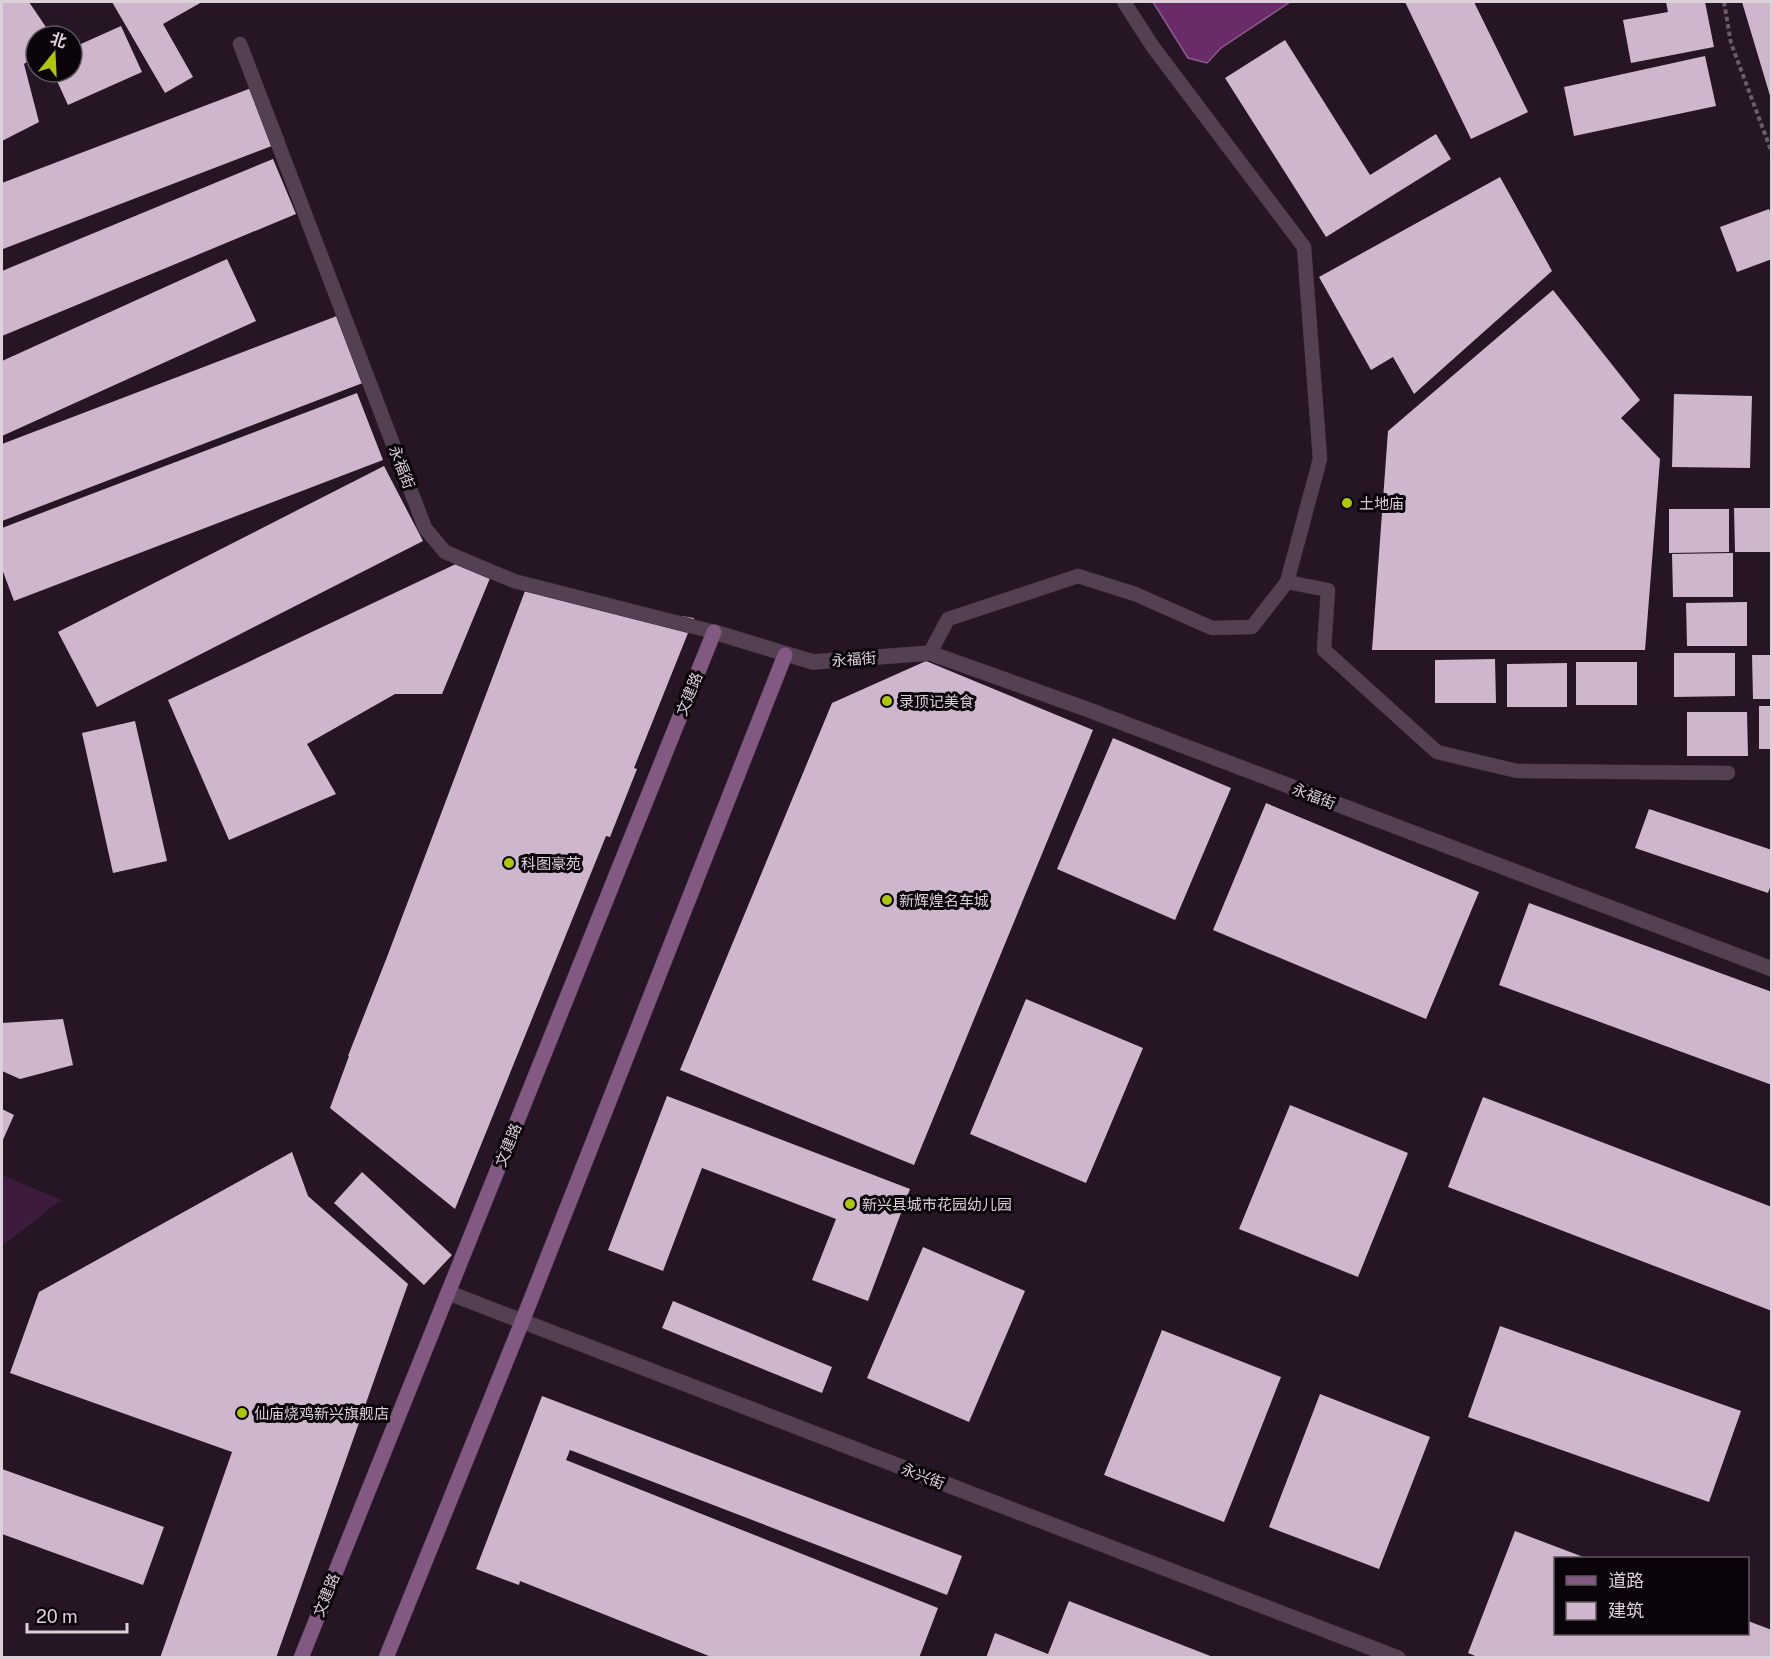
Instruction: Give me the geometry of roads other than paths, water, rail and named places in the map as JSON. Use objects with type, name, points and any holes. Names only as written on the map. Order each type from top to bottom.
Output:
[{"type":"main road","name":"文建路","points":[[301,1658],[714,632]]},
{"type":"main road","points":[[386,1658],[522,1322],[785,655]]},
{"type":"street","name":"永福街","points":[[714,632],[813,662],[930,653],[1089,710],[1772,969]]},
{"type":"street","name":"永兴街","points":[[448,1293],[1398,1658]]},
{"type":"lane","points":[[930,653],[948,619],[1078,576],[1134,594],[1212,628],[1252,627],[1287,582],[1320,459],[1304,247],[1153,47],[1124,2]]},
{"type":"lane","name":"永福街","points":[[240,44],[425,528],[445,552],[514,581],[714,632]]},
{"type":"lane","points":[[1287,582],[1328,591],[1324,650],[1437,752],[1517,771],[1728,773]]},
{"type":"place","name":"土地庙","points":[[1347,503]]},
{"type":"place","name":"录顶记美食","points":[[887,701]]},
{"type":"place","name":"科图豪苑","points":[[509,863]]},
{"type":"place","name":"新辉煌名车城","points":[[887,900]]},
{"type":"place","name":"新兴县城市花园幼儿园","points":[[850,1204]]},
{"type":"place","name":"仙庙烧鸡新兴旗舰店","points":[[242,1413]]}]
